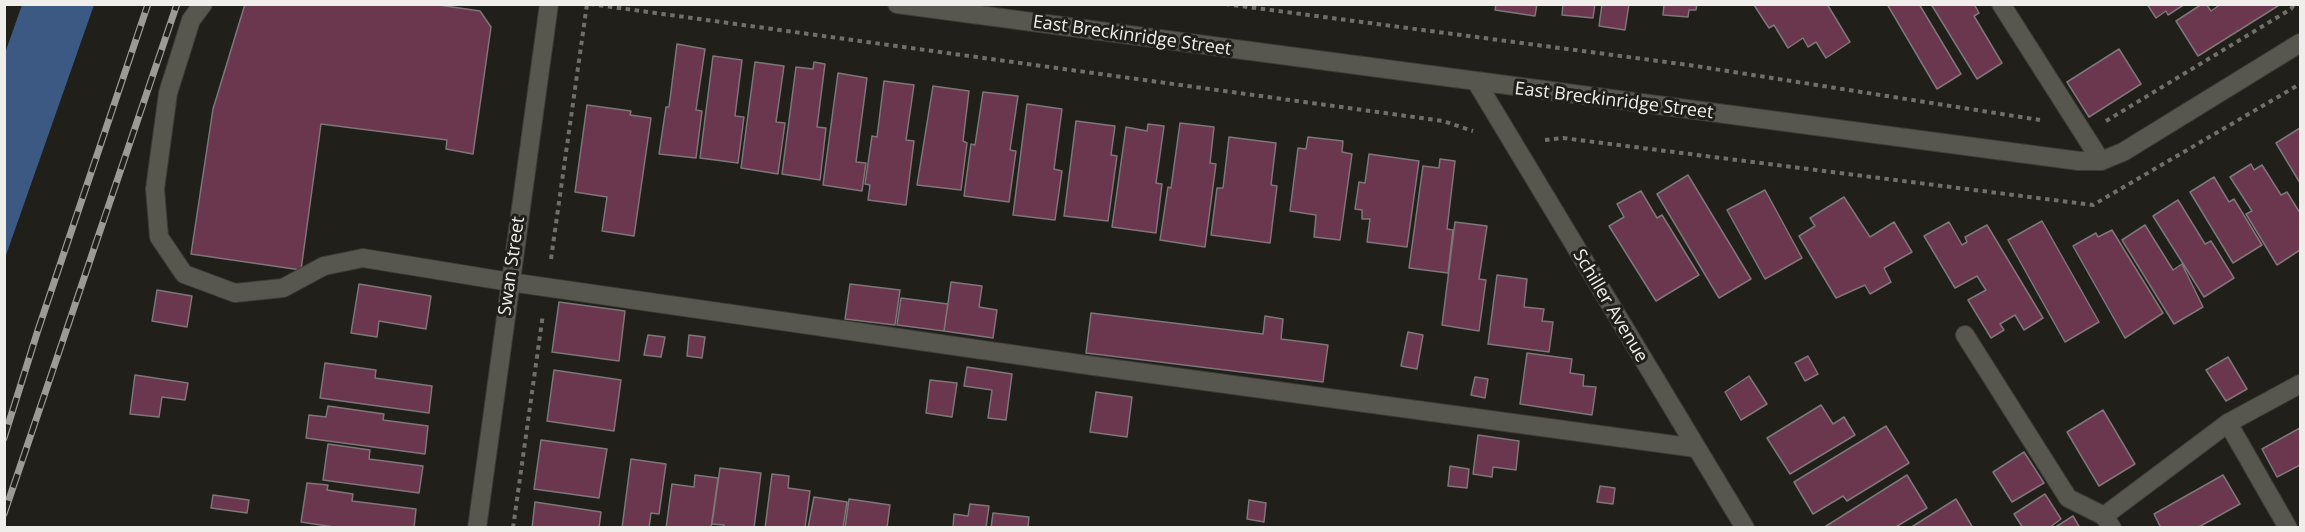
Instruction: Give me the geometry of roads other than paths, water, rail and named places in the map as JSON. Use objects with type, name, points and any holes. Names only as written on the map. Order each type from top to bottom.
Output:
[{"type":"street","points":[[203,4],[191,20],[168,93],[155,189],[159,237],[184,274],[235,293],[283,288],[324,266],[363,258],[510,282],[1106,367],[1696,447]]},
{"type":"street","name":"Swan Street","points":[[477,528],[549,4]]},
{"type":"street","name":"East Breckinridge Street","points":[[897,4],[2079,162],[2101,162],[2123,152],[2301,43]]},
{"type":"street","points":[[2001,4],[2101,162]]},
{"type":"street","name":"Schiller Avenue","points":[[1477,83],[1745,528]]},
{"type":"street","points":[[1965,334],[2068,498],[2108,522],[2228,423],[2301,384]]},
{"type":"street","points":[[2228,423],[2288,528]]},
{"type":"water","points":[[22,5],[94,5],[5,258],[5,53]]},
{"type":"railway","points":[[4,438],[148,4]]},
{"type":"railway","points":[[4,514],[177,4]]}]
